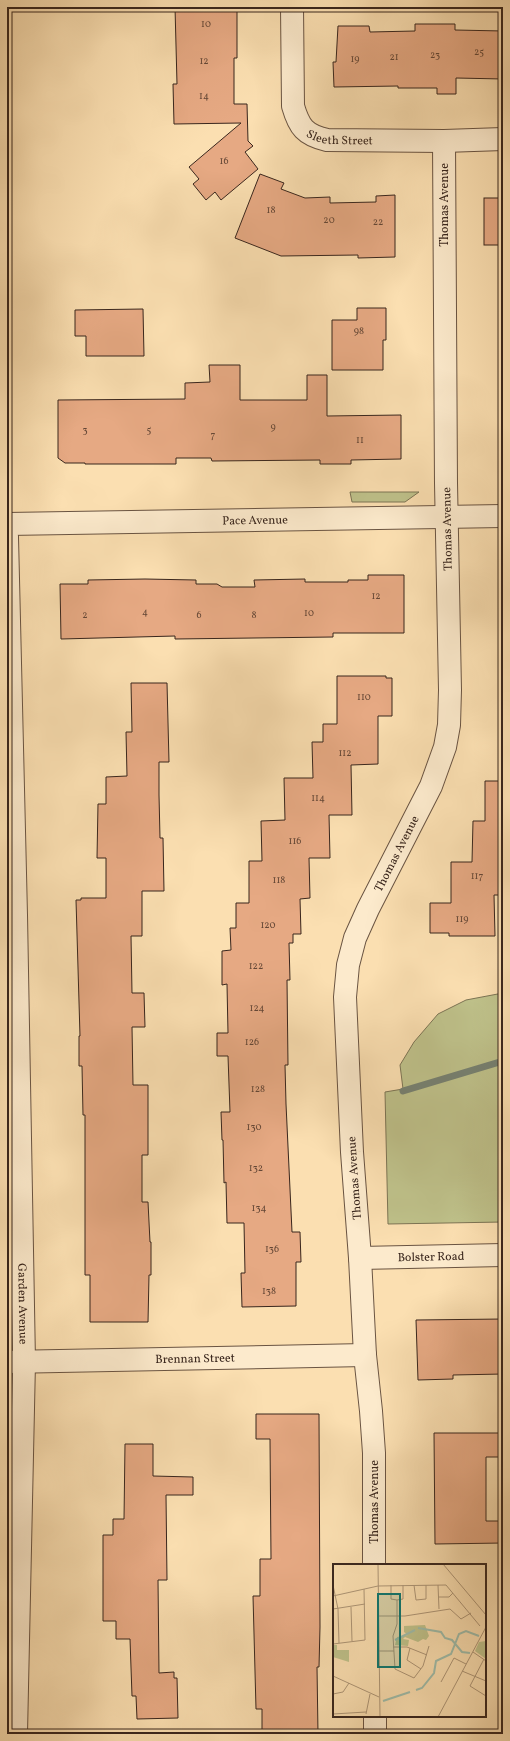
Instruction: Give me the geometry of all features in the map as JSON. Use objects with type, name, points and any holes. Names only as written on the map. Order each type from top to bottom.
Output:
[{"type":"street","name":"Sleeth Street","points":[[292,7],[293,106],[296,118],[303,129],[315,137],[327,140],[444,141],[503,139]]},
{"type":"street","name":"Thomas Avenue","points":[[374,1564],[374,1453],[372,1411],[365,1356],[360,1258],[352,1152],[345,997],[348,965],[355,938],[361,923],[431,786],[445,747],[450,707],[444,141]]},
{"type":"street","name":"Pace Avenue","points":[[7,524],[503,516]]},
{"type":"street","name":"Garden Avenue","points":[[7,537],[16,915],[16,1362],[12,1691],[16,1734]]},
{"type":"street","name":"Bolster Road","points":[[360,1258],[503,1255]]},
{"type":"street","name":"Brennan Street","points":[[16,1362],[365,1356]]},
{"type":"street","points":[[375,1717],[375,1734]]},
{"type":"green space","points":[[350,492],[419,492],[405,502],[352,502]]},
{"type":"green space","points":[[503,993],[503,1222],[388,1224],[385,1092],[403,1089],[400,1065],[414,1042],[438,1014],[466,1000]]},
{"type":"building","points":[[175,7],[237,7],[237,58],[234,58],[234,104],[247,104],[248,141],[253,146],[245,152],[258,169],[221,200],[215,192],[206,200],[193,184],[199,179],[189,167],[241,123],[174,124],[173,84],[177,84]]},
{"type":"building","points":[[415,24],[455,24],[455,30],[503,31],[503,79],[456,78],[456,94],[437,94],[437,88],[398,88],[398,86],[334,87],[333,62],[336,62],[338,26],[369,26],[370,32],[415,31]]},
{"type":"building","points":[[260,174],[284,183],[281,189],[305,198],[330,197],[330,203],[376,202],[376,196],[395,195],[395,257],[358,258],[358,255],[281,256],[235,238]]},
{"type":"building","points":[[484,198],[503,198],[503,245],[484,245]]},
{"type":"building","points":[[357,308],[386,308],[386,340],[383,340],[383,370],[332,370],[332,320],[357,320]]},
{"type":"building","points":[[143,309],[144,356],[86,356],[86,336],[75,336],[75,310]]},
{"type":"building","points":[[209,365],[240,365],[240,400],[307,400],[307,375],[327,375],[327,416],[401,415],[401,459],[351,460],[351,464],[320,464],[320,460],[212,461],[211,458],[176,458],[176,464],[85,464],[65,463],[58,458],[58,400],[185,399],[185,383],[210,382]]},
{"type":"building","points":[[368,575],[404,575],[404,633],[333,633],[333,637],[175,639],[175,636],[61,639],[60,584],[88,584],[88,580],[145,579],[196,580],[196,584],[217,584],[222,587],[255,587],[254,580],[305,579],[305,582],[348,582],[348,580],[368,580]]},
{"type":"building","points":[[337,676],[386,676],[386,678],[392,678],[392,716],[378,716],[378,764],[351,765],[352,815],[329,815],[330,858],[309,858],[310,898],[300,899],[301,934],[293,934],[293,943],[289,943],[290,980],[287,980],[288,1065],[285,1065],[292,1232],[300,1232],[301,1262],[296,1262],[296,1306],[242,1307],[241,1273],[245,1273],[244,1223],[227,1223],[226,1182],[224,1183],[221,1112],[230,1112],[228,1056],[217,1056],[217,1033],[228,1033],[227,984],[222,985],[222,951],[231,950],[230,928],[236,928],[236,903],[249,903],[249,861],[262,861],[261,821],[285,820],[284,778],[313,778],[312,742],[323,742],[323,724],[337,724]]},
{"type":"building","points":[[131,683],[167,683],[169,762],[159,762],[160,838],[163,838],[164,891],[142,891],[142,936],[131,936],[132,993],[144,993],[145,1027],[132,1027],[133,1085],[148,1085],[148,1155],[142,1155],[142,1202],[148,1202],[151,1242],[151,1275],[149,1275],[148,1322],[90,1322],[90,1275],[85,1275],[85,1115],[83,1115],[82,1066],[79,1066],[80,1036],[76,900],[81,900],[81,898],[106,898],[106,858],[97,858],[98,804],[106,804],[106,777],[127,776],[126,732],[132,732]]},
{"type":"building","points":[[485,781],[503,781],[503,895],[494,895],[495,936],[449,936],[449,933],[430,933],[430,903],[451,903],[451,862],[472,862],[473,821],[485,821]]},
{"type":"building","points":[[503,1319],[503,1374],[453,1375],[453,1379],[418,1380],[416,1320]]},
{"type":"building","points":[[256,1414],[319,1414],[320,1627],[319,1667],[317,1667],[318,1734],[262,1734],[262,1709],[256,1709],[253,1596],[260,1596],[260,1559],[271,1559],[270,1439],[256,1439]]},
{"type":"building","points":[[434,1433],[503,1433],[503,1457],[486,1457],[486,1521],[503,1521],[503,1543],[435,1544]]},
{"type":"building","points":[[125,1444],[153,1444],[153,1476],[193,1477],[193,1495],[166,1495],[167,1580],[158,1580],[159,1673],[174,1672],[174,1678],[177,1678],[178,1718],[137,1719],[136,1696],[132,1696],[130,1639],[116,1639],[116,1621],[103,1621],[103,1535],[113,1535],[113,1519],[124,1519]]},
{"type":"waterway","points":[[403,1091],[503,1061]]}]
